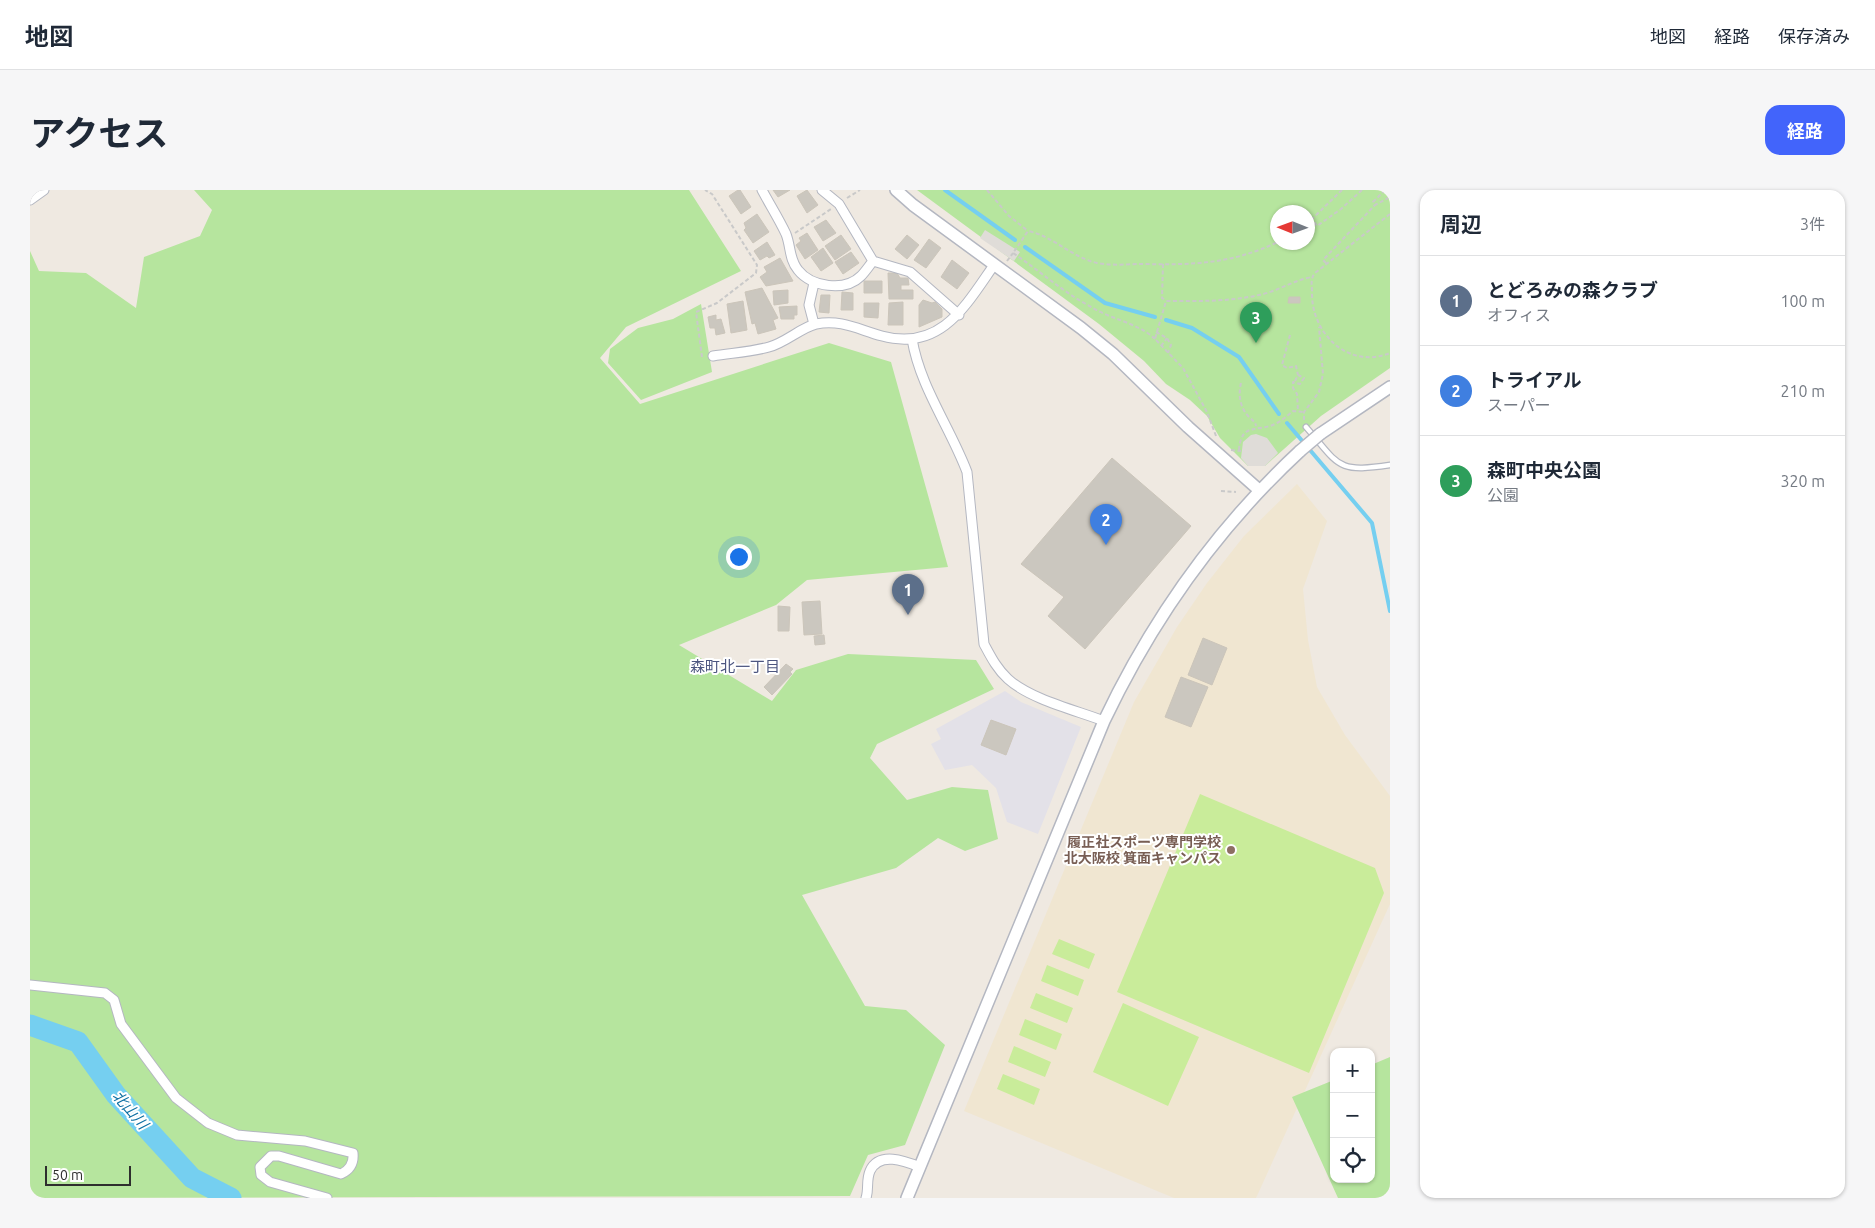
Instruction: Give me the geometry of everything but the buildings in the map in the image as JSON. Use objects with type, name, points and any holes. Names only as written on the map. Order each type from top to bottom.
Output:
[{"type":"street","points":[[30,200],[44,190]]},
{"type":"street","points":[[762,190],[787,238],[790,256],[799,271],[814,283],[845,284],[860,277],[872,261]]},
{"type":"street","points":[[822,190],[839,204],[872,261],[910,272],[959,315]]},
{"type":"street","points":[[896,190],[913,205],[1081,328],[1125,363],[1188,427],[1259,490]]},
{"type":"street","points":[[712,356],[769,347],[790,339],[814,324],[836,322],[859,327],[883,336],[912,339],[941,328],[959,315],[994,265]]},
{"type":"street","points":[[814,283],[809,305],[814,324]]},
{"type":"street","points":[[912,339],[921,374],[967,472],[984,644],[993,662],[1008,680],[1026,691],[1104,722]]},
{"type":"street","points":[[907,1198],[1104,722],[1134,661],[1192,572],[1259,490],[1320,434],[1390,387]]},
{"type":"street","points":[[30,985],[105,993],[110,996],[114,1000],[121,1024],[176,1098],[190,1111],[222,1130],[237,1135],[305,1141],[353,1153],[354,1160],[348,1171],[341,1174],[279,1156],[271,1156],[260,1167],[261,1175],[270,1182],[327,1198]]},
{"type":"street","points":[[866,1198],[871,1169],[879,1162],[892,1159],[906,1161],[920,1167]]},
{"type":"lane","points":[[1306,427],[1342,465],[1356,469],[1390,465]]},
{"type":"path","points":[[705,190],[712,194],[757,265],[756,273],[717,303],[696,312],[702,358],[712,356]]},
{"type":"path","points":[[787,238],[860,190]]},
{"type":"path","points":[[987,190],[1009,216],[1028,231],[1048,238],[1071,254],[1098,263],[1216,263],[1232,260],[1270,245]]},
{"type":"path","points":[[1315,216],[1342,190]]},
{"type":"path","points":[[1315,223],[1317,226],[1341,209],[1362,190]]},
{"type":"path","points":[[1375,205],[1373,202],[1385,190]]},
{"type":"path","points":[[1326,263],[1323,260],[1375,205],[1390,196]]},
{"type":"path","points":[[1163,264],[1162,298],[1166,301],[1205,302],[1264,294],[1301,279],[1312,277],[1326,263],[1390,214]]},
{"type":"path","points":[[1007,262],[1028,231]]},
{"type":"path","points":[[1013,253],[1068,294],[1104,314],[1134,324],[1155,339],[1183,368],[1207,412],[1218,442]]},
{"type":"path","points":[[1306,427],[1304,412],[1318,392],[1323,374],[1319,327],[1312,300],[1312,277]]},
{"type":"path","points":[[1155,339],[1166,301]]},
{"type":"path","points":[[1319,327],[1338,346],[1351,354],[1369,357],[1390,353]]},
{"type":"path","points":[[1156,332],[1167,338],[1171,345],[1168,353]]},
{"type":"path","points":[[1290,335],[1282,365],[1285,368],[1296,366],[1298,375],[1293,386],[1297,394],[1298,411]]},
{"type":"path","points":[[1161,346],[1167,338]]},
{"type":"path","points":[[1295,382],[1299,384],[1304,381],[1302,376],[1298,375]]},
{"type":"path","points":[[1241,383],[1239,391],[1241,403],[1244,411],[1256,426]]},
{"type":"path","points":[[1230,450],[1240,450],[1242,436],[1256,427],[1276,424],[1293,411],[1304,412]]},
{"type":"path","points":[[1221,491],[1236,492]]},
{"type":"shaded area","points":[[985,230],[1020,252],[1014,261],[980,238]]},
{"type":"shaded area","points":[[1256,434],[1267,438],[1278,453],[1265,466],[1248,466],[1241,458],[1243,442],[1251,435]]},
{"type":"shaded area","name":"履正社スポーツ専門学校 北大阪校 箕面キャンパス","points":[[1297,484],[1327,521],[1303,589],[1308,640],[1317,687],[1345,735],[1390,796],[1390,904],[1256,1198],[1174,1198],[964,1111],[1134,702],[1177,627],[1207,583],[1244,536]]},
{"type":"shaded area","points":[[1005,691],[1021,702],[1081,727],[1038,834],[1007,822],[996,788],[972,765],[945,770],[931,744],[941,739],[936,729]]},
{"type":"green space","points":[[194,190],[689,190],[741,271],[626,327],[600,358],[640,404],[829,343],[891,362],[948,567],[807,580],[776,605],[679,645],[772,701],[796,670],[848,654],[976,660],[994,689],[877,744],[870,758],[907,800],[952,787],[988,790],[998,839],[965,851],[938,838],[896,868],[802,895],[865,1006],[906,1010],[945,1045],[905,1145],[868,1155],[850,1196],[30,1198],[30,251],[39,271],[86,273],[136,308],[144,257],[200,236],[212,210]]},
{"type":"green space","points":[[917,190],[1390,190],[1390,368],[1321,416],[1265,466],[1248,466],[1220,438],[1207,416],[1190,400],[1166,384],[1144,361],[1099,324]]},
{"type":"green space","points":[[701,304],[712,372],[641,400],[608,363],[610,349],[638,328],[673,319]]},
{"type":"green space","points":[[1200,794],[1375,868],[1384,893],[1309,1073],[1117,992]]},
{"type":"green space","points":[[1059,939],[1095,954],[1089,969],[1052,954]]},
{"type":"green space","points":[[1047,965],[1084,980],[1078,996],[1041,981]]},
{"type":"green space","points":[[1036,993],[1073,1008],[1067,1023],[1030,1008]]},
{"type":"green space","points":[[1123,1003],[1199,1037],[1168,1106],[1093,1072]]},
{"type":"green space","points":[[1025,1019],[1062,1034],[1056,1050],[1019,1035]]},
{"type":"green space","points":[[1014,1046],[1051,1062],[1045,1077],[1008,1062]]},
{"type":"green space","points":[[1390,1057],[1390,1198],[1338,1198],[1331,1183],[1375,1183],[1375,1063]]},
{"type":"green space","points":[[1003,1074],[1040,1089],[1034,1105],[997,1089]]},
{"type":"green space","points":[[1330,1082],[1330,1180],[1292,1097]]},
{"type":"waterway","points":[[945,190],[1015,240]]},
{"type":"waterway","points":[[1025,247],[1105,303],[1155,317]]},
{"type":"waterway","points":[[1166,320],[1192,328],[1239,357],[1279,414]]},
{"type":"waterway","points":[[1287,423],[1372,523],[1390,611]]},
{"type":"waterway","name":"北山川","points":[[30,1025],[78,1042],[116,1095],[192,1178],[231,1198]]},
{"type":"place","name":"森町中央公園","points":[[1256,343]]},
{"type":"place","name":"トライアル","points":[[1106,545]]},
{"type":"place","name":"とどろみの森クラブ","points":[[908,615]]},
{"type":"place","name":"履正社スポーツ専門学校 北大阪校 箕面キャンパス","points":[[1231,850]]},
{"type":"district","name":"森町北一丁目","points":[[735,667]]}]
